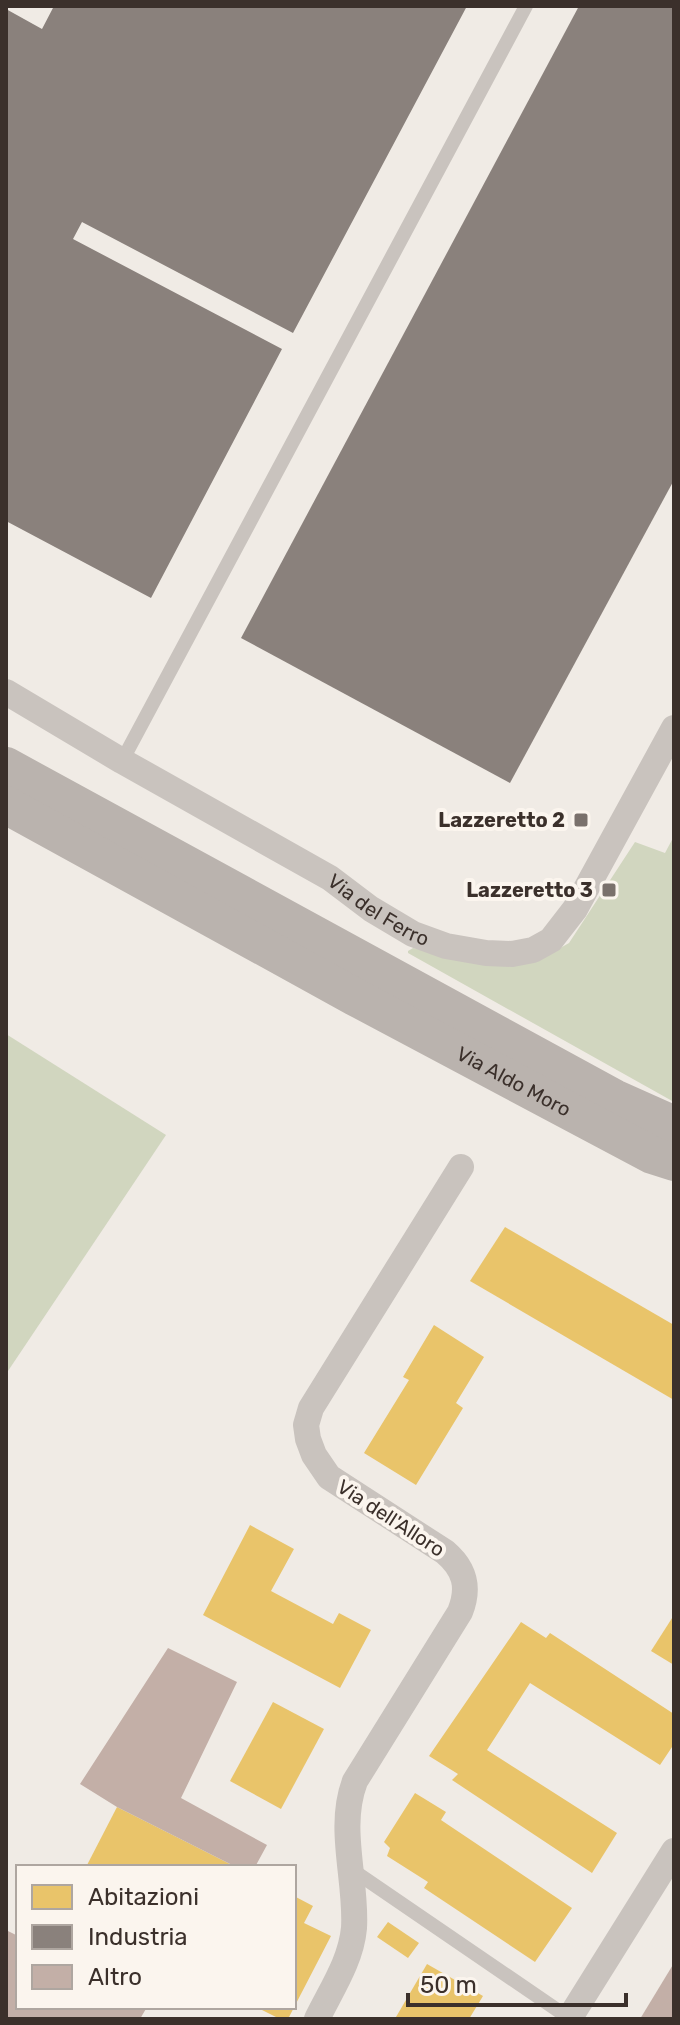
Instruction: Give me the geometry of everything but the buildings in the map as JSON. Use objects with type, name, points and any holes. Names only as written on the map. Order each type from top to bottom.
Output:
[{"type":"main road","name":"Via Aldo Moro","points":[[6,766],[614,1098],[674,1125]]},
{"type":"main road","name":"Via Aldo Moro","points":[[6,805],[355,997],[652,1155],[674,1162]]},
{"type":"street","name":"Via del Ferro","points":[[6,692],[330,878],[371,909],[413,934],[446,946],[486,953],[512,954],[533,950],[551,940],[575,909],[674,728]]},
{"type":"street","name":"Via dell'Alloro","points":[[317,2019],[348,1957],[351,1944],[354,1919],[348,1803],[355,1781],[460,1612],[465,1600],[465,1583],[459,1564],[445,1552],[329,1477],[314,1455],[306,1425],[311,1408],[461,1167]]},
{"type":"street","points":[[569,2018],[674,1851]]},
{"type":"lane","points":[[122,761],[526,6]]},
{"type":"lane","points":[[351,1869],[569,2018]]},
{"type":"green space","points":[[674,836],[674,1102],[408,953],[413,948],[512,966],[536,962],[569,943],[635,842],[665,853]]},
{"type":"green space","points":[[6,1034],[166,1135],[6,1374]]},
{"type":"place","name":"Lazzeretto 2","points":[[581,820]]},
{"type":"place","name":"Lazzeretto 3","points":[[609,890]]}]
